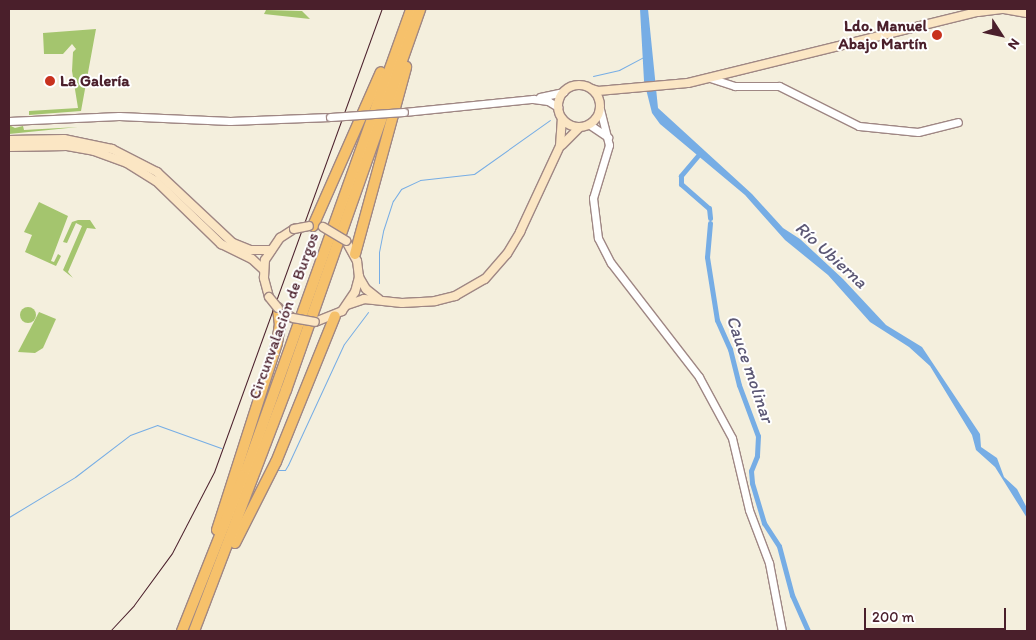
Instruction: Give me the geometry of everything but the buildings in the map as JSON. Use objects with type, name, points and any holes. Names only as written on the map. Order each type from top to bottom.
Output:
[{"type":"highway","points":[[315,227],[406,9]]},
{"type":"highway","name":"Circunvalación de Burgos","points":[[182,631],[247,468],[411,9]]},
{"type":"highway","points":[[355,254],[421,9]]},
{"type":"highway","name":"Circunvalación de Burgos","points":[[195,631],[286,390],[421,9]]},
{"type":"highway","points":[[189,616],[277,343],[280,324],[278,308]]},
{"type":"highway","points":[[195,631],[276,462],[335,316]]},
{"type":"main road","points":[[560,146],[562,120],[558,107],[563,92],[576,85],[592,89],[616,90],[661,86],[710,78],[988,10],[1027,13]]},
{"type":"main road","points":[[592,89],[600,108]]},
{"type":"main road","points":[[383,301],[366,288],[359,277],[355,254],[346,241],[315,227],[294,229],[280,238],[271,250],[264,270],[270,297],[278,308],[292,318],[315,322],[335,316],[347,305],[364,299],[383,301],[435,301],[463,292],[485,279],[515,239],[560,146],[579,128],[590,125],[600,108],[616,90]]},
{"type":"main road","points":[[562,120],[579,128]]},
{"type":"main road","points":[[9,140],[79,140],[126,154],[167,180],[208,223],[233,243],[250,250],[271,250]]},
{"type":"main road","points":[[9,147],[67,146],[94,151],[127,163],[171,194],[221,244],[252,259],[264,270]]},
{"type":"main road","points":[[347,305],[359,277]]},
{"type":"street","points":[[710,78],[735,86],[779,86],[859,126],[918,132],[958,122]]},
{"type":"street","points":[[9,121],[119,116],[239,121],[330,117],[404,112],[533,99],[563,92]]},
{"type":"street","points":[[533,99],[548,101],[558,107]]},
{"type":"street","points":[[600,108],[608,136],[608,150],[593,198],[598,238],[611,263],[695,371],[732,438],[749,510],[769,562],[782,631]]},
{"type":"street","points":[[590,125],[608,136]]},
{"type":"green space","points":[[266,10],[302,11],[310,19],[264,14]]},
{"type":"green space","points":[[96,29],[81,111],[29,115],[29,111],[78,108],[72,71],[73,52],[76,49],[72,44],[63,54],[44,54],[43,33]]},
{"type":"green space","points":[[9,125],[15,128],[23,126],[24,130],[78,127],[9,134]]},
{"type":"green space","points":[[39,202],[68,216],[51,261],[54,262],[58,254],[61,256],[56,266],[25,252],[32,235],[24,232]]},
{"type":"green space","points":[[90,220],[96,229],[87,228],[68,272],[73,278],[63,270],[82,226],[76,223],[67,243],[63,242],[72,222]]},
{"type":"green space","points":[[28,307],[36,315],[28,323],[20,315]]},
{"type":"green space","points":[[39,312],[56,319],[43,348],[35,353],[18,352]]},
{"type":"water","points":[[640,9],[648,9],[658,108],[752,194],[783,228],[800,239],[843,279],[886,325],[922,347],[980,434],[981,447],[997,458],[1004,477],[1017,489],[1027,508],[1027,518],[995,467],[976,450],[972,435],[930,366],[909,347],[870,322],[828,275],[785,240],[745,195],[660,124],[652,113],[644,81]]},
{"type":"waterway","points":[[593,76],[619,70],[643,57]]},
{"type":"waterway","points":[[379,283],[379,252],[383,231],[393,201],[401,189],[420,180],[474,174],[550,120]]},
{"type":"waterway","name":"Cauce molinar","points":[[700,153],[681,176],[681,184],[709,208],[710,218]]},
{"type":"waterway","name":"Cauce molinar","points":[[710,223],[707,257],[717,320],[730,349],[739,385],[758,436],[757,456],[751,471],[752,483],[764,523],[779,546],[792,595],[808,631]]},
{"type":"waterway","points":[[278,470],[285,470],[288,465],[344,344],[368,312]]},
{"type":"waterway","points":[[9,517],[75,477],[130,435],[157,425],[221,448]]},
{"type":"railway","points":[[110,631],[134,605],[172,553],[214,472],[382,9]]},
{"type":"place","name":"Ldo. Manuel Abajo Martín","points":[[937,35]]},
{"type":"place","name":"La Galería","points":[[50,81]]},
{"type":"water label","name":"Río Ubierna","points":[[831,255]]}]
